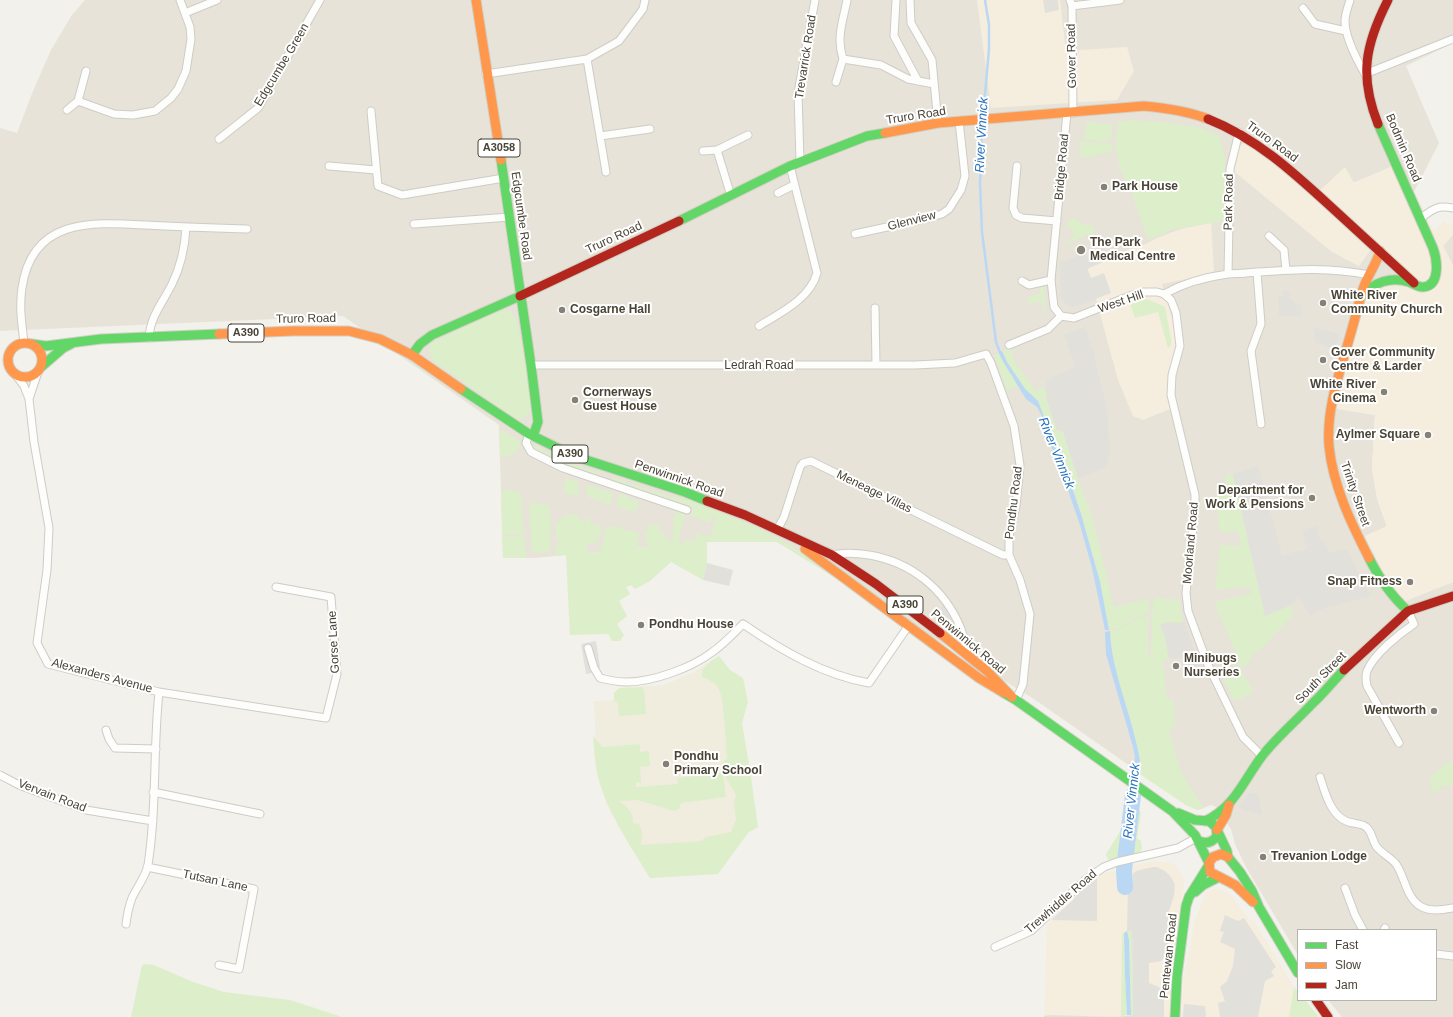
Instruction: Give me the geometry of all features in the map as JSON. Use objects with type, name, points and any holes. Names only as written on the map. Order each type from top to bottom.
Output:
[{"type":"main road","name":"Edgcumbe Road","points":[[476,0],[486,74],[510,217],[531,365],[538,422],[531,435]]},
{"type":"main road","name":"Bodmin Road","points":[[1388,0],[1372,35],[1365,74],[1380,128],[1434,248],[1437,266],[1434,278],[1430,285],[1423,287],[1414,284]]},
{"type":"main road","name":"Truro Road","points":[[412,355],[420,344],[432,335],[520,296],[731,196],[790,166],[867,136],[938,123],[991,120],[1119,108],[1164,106],[1198,114],[1239,132],[1260,145],[1279,160],[1380,251],[1414,284]]},
{"type":"main road","name":"Trinity Street","points":[[1380,251],[1376,265],[1369,275],[1359,300],[1331,405],[1329,446],[1331,459],[1344,506],[1365,550],[1381,582],[1399,604],[1408,611]]},
{"type":"main road","points":[[1359,300],[1366,290],[1385,280],[1396,279],[1414,284]]},
{"type":"main road","name":"Truro Road","points":[[28,344],[46,346],[75,341],[101,339],[293,331],[349,332],[380,339],[412,355],[441,374]]},
{"type":"main road","name":"Truro Road","points":[[39,370],[63,348],[75,341]]},
{"type":"main road","points":[[0,351],[28,344],[36,347],[42,358],[39,370],[33,376],[26,378],[20,377],[0,364]]},
{"type":"main road","points":[[12,372],[8,358],[13,348]]},
{"type":"main road","name":"Penwinnick Road","points":[[441,374],[499,415],[531,435],[574,456],[685,492],[745,515],[832,555],[876,584],[913,620],[979,678],[1014,698],[1172,811]]},
{"type":"main road","name":"Penwinnick Road","points":[[780,532],[967,655],[1014,698]]},
{"type":"main road","name":"South Street","points":[[1218,831],[1229,805],[1262,756],[1343,671],[1408,611],[1453,596]]},
{"type":"main road","name":"South Street","points":[[1203,821],[1214,817],[1229,805]]},
{"type":"main road","name":"A390","points":[[1172,811],[1203,821]]},
{"type":"main road","name":"A390","points":[[1172,811],[1197,838],[1209,864]]},
{"type":"main road","points":[[1189,897],[1203,885],[1220,877],[1226,876],[1231,871],[1227,851],[1218,831],[1214,824],[1203,821],[1196,827],[1197,838],[1202,843],[1210,843],[1216,839],[1218,831]]},
{"type":"main road","points":[[1259,907],[1244,892],[1210,872],[1209,864],[1213,857],[1221,854],[1230,860],[1240,872],[1297,971]]},
{"type":"main road","name":"Pentewan Road","points":[[1175,1017],[1177,976],[1184,914],[1189,897],[1209,864]]},
{"type":"main road","points":[[1317,1001],[1328,1017]]},
{"type":"street","points":[[78,101],[114,114],[133,115],[155,111],[170,98],[178,88],[186,71],[191,39],[190,27],[180,0]]},
{"type":"street","points":[[185,13],[217,0]]},
{"type":"street","name":"Edgcumbe Green","points":[[219,139],[258,108],[320,0]]},
{"type":"street","points":[[486,74],[587,59],[619,41],[643,9],[645,0]]},
{"type":"street","name":"Trevarrick Road","points":[[800,162],[798,93],[815,0]]},
{"type":"street","points":[[836,82],[843,59],[839,47],[847,0]]},
{"type":"street","points":[[896,0],[894,36],[918,81]]},
{"type":"street","points":[[910,0],[911,23],[932,60],[938,123]]},
{"type":"street","points":[[1071,3],[1120,0]]},
{"type":"street","points":[[1350,0],[1346,14],[1346,31],[1365,74],[1453,39]]},
{"type":"street","name":"Gover Road","points":[[1070,113],[1071,3]]},
{"type":"street","points":[[1303,8],[1315,24],[1346,31]]},
{"type":"street","points":[[587,59],[606,172]]},
{"type":"street","points":[[843,59],[881,65],[908,79],[934,84]]},
{"type":"street","points":[[67,110],[78,101],[86,71]]},
{"type":"street","points":[[371,111],[378,186],[402,194],[504,178]]},
{"type":"street","name":"Bridge Road","points":[[1061,316],[1054,307],[1051,280],[1070,113]]},
{"type":"street","name":"Glenview","points":[[855,234],[928,218],[942,214],[949,209],[961,190],[965,176],[959,121]]},
{"type":"street","points":[[600,136],[650,129]]},
{"type":"street","name":"Park Road","points":[[1228,274],[1230,169],[1239,132]]},
{"type":"street","points":[[703,151],[717,150],[748,135]]},
{"type":"street","points":[[717,150],[731,196]]},
{"type":"street","points":[[329,166],[376,170]]},
{"type":"street","points":[[759,326],[791,306],[802,296],[815,281],[817,273],[790,166]]},
{"type":"street","points":[[1017,166],[1013,208],[1016,215],[1022,218],[1057,220]]},
{"type":"street","points":[[778,194],[794,185]]},
{"type":"street","points":[[1421,218],[1437,207],[1442,206],[1453,208]]},
{"type":"street","points":[[414,224],[510,217]]},
{"type":"street","points":[[28,344],[20,317],[22,288],[29,264],[38,248],[47,239],[60,231],[91,224],[118,223],[247,229]]},
{"type":"street","points":[[149,338],[153,318],[172,284],[183,256],[186,245],[186,227]]},
{"type":"street","points":[[1269,236],[1284,250],[1286,270]]},
{"type":"street","name":"West Hill","points":[[1061,316],[1074,318],[1135,294],[1157,292],[1164,294],[1196,280],[1228,274],[1312,269],[1352,272],[1369,275]]},
{"type":"street","points":[[1257,272],[1260,324],[1251,351],[1261,424]]},
{"type":"street","points":[[1022,281],[1029,285],[1051,280]]},
{"type":"street","name":"Moorland Road","points":[[1164,294],[1171,300],[1176,313],[1180,346],[1172,375],[1171,395],[1194,484],[1195,495],[1186,593],[1188,611],[1208,665],[1243,736],[1262,756]]},
{"type":"street","points":[[875,308],[876,365]]},
{"type":"street","points":[[1010,345],[1048,329],[1061,316]]},
{"type":"street","name":"Ledrah Road","points":[[531,365],[876,365],[954,363],[986,354]]},
{"type":"street","name":"Pondhu Road","points":[[986,354],[991,363],[1014,426],[1020,465],[1016,506],[1009,536],[1009,555],[1020,580],[1030,614],[1023,684],[1014,698]]},
{"type":"street","name":"Alexanders Avenue","points":[[29,399],[39,370]]},
{"type":"street","name":"Alexanders Avenue","points":[[12,372],[24,386],[29,399],[34,442],[49,528],[47,570],[37,643],[48,664],[159,692],[326,718]]},
{"type":"street","points":[[531,435],[526,443],[531,452],[563,468],[687,510]]},
{"type":"street","name":"Meneage Villas","points":[[780,532],[800,467],[804,463],[812,461],[1003,555],[1009,555]]},
{"type":"street","points":[[605,482],[610,468]]},
{"type":"street","points":[[832,555],[839,553],[879,557],[899,563],[919,574],[934,587],[952,612],[961,630],[967,655]]},
{"type":"street","name":"Gorse Lane","points":[[276,587],[331,597],[337,674],[326,718]]},
{"type":"street","points":[[1399,743],[1367,686],[1366,678],[1370,664],[1387,645],[1414,624],[1408,611]]},
{"type":"street","points":[[588,648],[594,668],[600,678],[628,682],[665,676],[694,664],[721,646],[742,624],[778,647],[810,664],[837,675],[869,683],[913,620]]},
{"type":"street","points":[[126,924],[132,898],[147,867],[153,821],[156,749],[155,726],[159,692]]},
{"type":"street","points":[[106,730],[109,739],[115,748],[156,749]]},
{"type":"street","name":"Vervain Road","points":[[0,775],[19,785],[86,810],[153,821]]},
{"type":"street","points":[[1320,777],[1327,798],[1337,814],[1346,821],[1364,825],[1368,828],[1376,846],[1392,859],[1398,867],[1411,897],[1415,902],[1421,907],[1434,910],[1453,908]]},
{"type":"street","points":[[154,792],[260,814]]},
{"type":"street","name":"Trewhiddle Road","points":[[995,947],[1031,931],[1092,874],[1110,864],[1178,848],[1197,838]]},
{"type":"street","name":"Tutsan Lane","points":[[147,867],[254,889],[239,969],[219,965]]},
{"type":"street","points":[[1345,888],[1355,915],[1362,929]]},
{"type":"street","points":[[1437,954],[1453,956]]},
{"type":"shaded area","points":[[85,0],[1453,0],[1453,43],[1406,66],[1439,143],[1414,192],[1400,163],[1353,183],[1345,168],[1313,197],[1237,149],[1375,244],[1414,281],[1332,408],[1375,415],[1372,468],[1377,498],[1387,527],[1365,536],[1383,572],[1393,588],[1405,601],[1453,582],[1453,1017],[1342,1017],[1329,1001],[1437,1001],[1437,929],[1297,929],[1297,953],[1246,867],[1235,844],[1231,829],[1216,807],[1211,805],[1198,810],[1186,805],[1034,699],[777,542],[707,542],[534,558],[503,558],[499,425],[343,316],[0,331],[0,128],[17,133],[51,50],[72,15]]},
{"type":"shaded area","points":[[977,0],[1060,0],[1066,51],[1127,47],[1134,71],[1117,100],[991,108]]},
{"type":"shaded area","points":[[1043,0],[1058,0],[1059,10],[1045,13]]},
{"type":"shaded area","points":[[1246,140],[1313,197],[1345,167],[1354,183],[1400,163],[1434,231],[1444,221],[1453,226],[1453,234],[1443,246],[1453,266],[1453,582],[1405,601],[1393,588],[1383,572],[1365,536],[1387,526],[1377,498],[1372,468],[1375,415],[1332,408],[1365,294],[1391,282],[1409,286],[1375,244],[1359,266],[1332,252],[1231,169],[1237,149]]},
{"type":"shaded area","points":[[1211,223],[1214,273],[1162,284],[1180,346],[1168,378],[1170,409],[1143,420],[1133,416],[1118,380],[1087,266],[1130,249],[1142,246],[1157,238],[1181,229]]},
{"type":"shaded area","points":[[1453,234],[1453,266],[1443,246]]},
{"type":"shaded area","points":[[1104,248],[1110,259],[1087,269],[1091,278],[1104,273],[1111,293],[1078,306],[1072,307],[1065,304],[1060,296],[1060,262]]},
{"type":"shaded area","points":[[1283,291],[1289,291],[1290,299],[1296,304],[1301,305],[1301,315],[1279,316],[1278,296],[1283,296]]},
{"type":"shaded area","points":[[1085,327],[1094,353],[1107,407],[1110,453],[1106,468],[1078,478],[1063,432],[1060,430],[1057,431],[1047,400],[1045,386],[1054,376],[1075,367],[1064,334]]},
{"type":"shaded area","points":[[1313,327],[1340,334],[1334,348],[1316,343]]},
{"type":"shaded area","points":[[1258,466],[1282,555],[1307,549],[1302,530],[1318,526],[1317,529],[1320,540],[1323,539],[1329,553],[1342,549],[1348,551],[1362,582],[1371,596],[1326,607],[1310,615],[1299,597],[1291,605],[1265,616],[1233,474]]},
{"type":"shaded area","points":[[707,563],[733,570],[729,586],[703,580]]},
{"type":"shaded area","points":[[946,603],[955,618],[946,627],[934,615]]},
{"type":"shaded area","points":[[1184,621],[1201,670],[1189,675],[1187,657],[1169,659],[1165,637],[1160,625],[1167,622],[1179,623]]},
{"type":"shaded area","points":[[596,641],[600,667],[597,672],[586,674],[581,644]]},
{"type":"shaded area","name":"Pondhu Primary School","points":[[711,661],[727,699],[748,833],[718,874],[650,878],[607,805],[597,772],[594,701],[614,700],[614,693],[619,688],[664,685],[694,672]]},
{"type":"shaded area","points":[[1255,793],[1259,796],[1262,815],[1238,808],[1248,794]]},
{"type":"shaded area","points":[[1154,861],[1170,863],[1177,866],[1184,880],[1179,917],[1172,1017],[1044,1017],[1047,926],[1051,920],[1073,900],[1087,882],[1095,878],[1097,874],[1121,870],[1121,868]]},
{"type":"shaded area","points":[[1157,867],[1165,871],[1171,877],[1175,885],[1174,895],[1169,911],[1168,953],[1161,961],[1149,963],[1149,983],[1159,987],[1164,996],[1164,1017],[1116,1017],[1133,1015],[1132,931],[1127,931],[1128,887],[1132,887],[1133,874],[1136,871]]},
{"type":"shaded area","points":[[1097,874],[1097,921],[1051,920],[1073,900],[1087,882],[1095,878]]},
{"type":"shaded area","points":[[1215,889],[1227,892],[1233,897],[1249,920],[1253,919],[1294,987],[1289,1017],[1181,1017],[1184,976],[1195,920],[1206,892]]},
{"type":"shaded area","points":[[1225,915],[1238,921],[1244,918],[1276,967],[1271,971],[1274,976],[1265,981],[1258,1017],[1220,1017],[1218,1003],[1225,1001],[1220,987],[1227,981],[1233,966],[1235,949],[1220,942],[1224,932],[1220,931]]},
{"type":"shaded area","points":[[1184,1004],[1205,1006],[1206,1017],[1183,1017]]},
{"type":"shaded area","points":[[1049,1015],[1116,1017],[1044,1017],[1044,1016]]},
{"type":"green space","points":[[1128,120],[1162,122],[1198,127],[1219,136],[1225,155],[1224,221],[1173,229],[1148,240],[1132,194],[1120,169],[1115,144],[1119,122]]},
{"type":"green space","points":[[1087,122],[1112,124],[1111,140],[1105,142],[1084,139]]},
{"type":"green space","points":[[1080,141],[1111,144],[1113,151],[1090,157],[1079,157]]},
{"type":"green space","points":[[1073,218],[1087,226],[1092,224],[1095,232],[1067,243],[1067,240],[1074,237],[1072,230],[1068,227],[1068,221]]},
{"type":"green space","points":[[1044,286],[1046,314],[1041,301],[1029,304],[1027,297],[1040,294],[1038,287]]},
{"type":"green space","points":[[1147,299],[1165,307],[1171,339],[1171,345],[1168,348],[1158,312],[1135,318],[1130,304]]},
{"type":"green space","points":[[502,309],[511,311],[516,319],[534,405],[530,412],[522,419],[515,418],[433,361],[429,351],[430,343]]},
{"type":"green space","points":[[1010,347],[1016,364],[1036,391],[1045,386],[1047,400],[1057,430],[1063,431],[1078,479],[1092,516],[1114,607],[1148,599],[1149,601],[1149,613],[1138,617],[1121,627],[1109,630],[1100,582],[1081,514],[1067,473],[1038,401],[1025,389],[1007,362],[1002,351],[1005,351],[1005,349]]},
{"type":"green space","points":[[999,352],[1006,367],[1018,386],[1007,390],[994,355],[997,353],[999,354]]},
{"type":"green space","points":[[499,429],[520,440],[520,448],[513,454],[500,458]]},
{"type":"green space","points":[[532,444],[564,461],[602,474],[596,475],[562,463],[534,450],[531,446]]},
{"type":"green space","points":[[1233,474],[1265,616],[1291,605],[1293,615],[1264,646],[1253,654],[1248,664],[1240,669],[1254,692],[1237,701],[1233,699],[1223,678],[1240,663],[1214,602],[1252,593],[1250,587],[1215,590],[1220,545],[1241,546],[1238,531],[1219,532],[1217,492],[1229,491],[1225,476]]},
{"type":"green space","points":[[612,477],[677,499],[678,497],[753,526],[795,548],[860,593],[777,542],[707,542],[707,563],[703,580],[671,562],[650,581],[635,589],[631,585],[626,587],[630,594],[619,601],[627,616],[617,624],[624,635],[620,641],[612,641],[608,634],[570,635],[566,555],[555,556],[556,545],[559,545],[559,541],[556,541],[556,522],[560,522],[566,515],[572,514],[577,515],[582,522],[587,518],[592,519],[591,524],[600,525],[601,532],[597,541],[587,545],[586,553],[600,552],[606,527],[610,528],[610,526],[623,528],[623,530],[639,532],[638,549],[648,547],[644,531],[648,530],[649,524],[660,526],[659,532],[666,533],[665,537],[673,541],[673,520],[676,512],[686,515],[680,532],[680,544],[684,543],[684,540],[687,541],[688,539],[695,542],[697,537],[694,536],[696,533],[705,537],[706,535],[710,537],[713,530],[712,529],[716,518],[713,517],[709,523],[695,517],[693,518],[691,515],[693,507],[616,482],[611,480]]},
{"type":"green space","points":[[566,478],[578,481],[578,496],[563,493]]},
{"type":"green space","points":[[588,485],[613,493],[610,505],[588,497],[586,492]]},
{"type":"green space","points":[[501,490],[518,491],[522,495],[524,535],[502,534]]},
{"type":"green space","points":[[621,494],[638,501],[638,507],[634,511],[627,510],[616,504],[618,495]]},
{"type":"green space","points":[[530,501],[549,506],[551,524],[550,552],[532,553],[529,507],[531,507]]},
{"type":"green space","points":[[502,536],[524,536],[526,558],[503,558]]},
{"type":"green space","points":[[1155,597],[1180,600],[1181,616],[1184,621],[1160,625],[1165,637],[1169,659],[1163,659],[1167,699],[1173,699],[1176,726],[1169,729],[1181,772],[1204,808],[1198,810],[1186,805],[1141,775],[1133,728],[1113,659],[1110,631],[1120,629],[1138,619],[1148,616],[1150,618],[1148,627],[1148,655],[1151,654],[1153,600]]},
{"type":"green space","points":[[719,656],[730,670],[743,678],[748,702],[742,723],[758,827],[748,833],[718,874],[650,878],[619,827],[606,801],[597,773],[593,736],[603,747],[640,744],[640,752],[649,751],[650,766],[640,767],[641,783],[636,782],[636,787],[678,784],[677,778],[723,773],[726,797],[681,803],[679,809],[674,811],[638,800],[619,801],[631,812],[633,823],[639,824],[642,832],[641,845],[701,841],[706,837],[731,832],[736,820],[734,804],[736,795],[726,778],[721,764],[727,758],[722,700],[718,687],[702,677],[702,670],[711,661]]},
{"type":"green space","points":[[642,687],[644,690],[646,714],[619,716],[618,704],[614,700],[614,693],[619,688]]},
{"type":"green space","points":[[1453,759],[1453,785],[1439,787],[1439,791],[1432,792],[1430,781],[1431,775]]},
{"type":"green space","points":[[1127,808],[1131,808],[1122,858],[1109,860],[1106,854],[1121,830]]},
{"type":"green space","points":[[1133,808],[1138,808],[1141,813],[1137,838],[1141,841],[1142,848],[1140,852],[1128,857]]},
{"type":"green space","points":[[1127,931],[1132,931],[1133,1015],[1131,1015],[1129,940]]},
{"type":"green space","points":[[1124,933],[1127,1015],[1121,1016],[1122,934]]},
{"type":"green space","points":[[142,965],[154,965],[193,982],[224,992],[290,1000],[342,1017],[131,1017]]},
{"type":"green space","points":[[1294,987],[1297,991],[1297,1001],[1306,1001],[1319,1017],[1289,1017]]},
{"type":"water","points":[[1002,351],[1007,362],[1025,389],[1038,401],[1067,473],[1081,514],[1100,582],[1109,630],[1105,630],[1092,568],[1080,525],[1057,458],[1042,428],[1043,418],[1037,407],[1026,399],[1001,358],[999,352]]},
{"type":"water","points":[[1110,631],[1113,658],[1132,725],[1140,761],[1141,775],[1133,769],[1135,757],[1133,747],[1106,654],[1105,632]]},
{"type":"water","points":[[1131,808],[1133,808],[1128,857],[1122,858]]},
{"type":"water","points":[[1127,931],[1129,940],[1131,1015],[1127,1015],[1125,976],[1124,933]]},
{"type":"waterway","name":"River Vinnick","points":[[983,117],[989,49],[989,25],[985,0]]},
{"type":"waterway","name":"River Vinnick","points":[[982,122],[980,184],[982,232],[996,342],[1001,355]]},
{"type":"waterway","name":"River Vinnick","points":[[1136,780],[1138,770]]},
{"type":"waterway","name":"River Vinnick","points":[[1133,795],[1134,789]]},
{"type":"waterway","name":"River Vinnick","points":[[1125,887],[1124,870],[1133,795]]},
{"type":"traffic: fast","points":[[1362,296],[1377,284],[1389,280],[1402,280],[1421,287],[1429,285],[1433,282],[1436,271],[1436,259],[1433,248],[1378,124]]},
{"type":"traffic: fast","points":[[679,221],[790,166],[867,136],[885,133]]},
{"type":"traffic: fast","points":[[501,160],[538,422],[533,436]]},
{"type":"traffic: fast","points":[[412,355],[420,344],[432,335],[520,296]]},
{"type":"traffic: fast","points":[[32,344],[46,346],[101,339],[219,334]]},
{"type":"traffic: fast","points":[[41,367],[63,348],[71,344]]},
{"type":"traffic: fast","points":[[461,389],[529,434],[574,456],[685,492],[707,501]]},
{"type":"traffic: fast","points":[[1369,558],[1386,586],[1408,611]]},
{"type":"traffic: fast","points":[[1205,821],[1224,809],[1238,793],[1268,749],[1344,670]]},
{"type":"traffic: fast","points":[[1004,693],[1172,811],[1195,835],[1209,863]]},
{"type":"traffic: fast","points":[[1178,813],[1195,820],[1209,821],[1216,827],[1217,836],[1213,840],[1206,843],[1199,841]]},
{"type":"traffic: fast","points":[[1218,832],[1227,851],[1228,857],[1252,891],[1259,907],[1297,971]]},
{"type":"traffic: fast","points":[[1175,1017],[1177,976],[1186,906],[1189,897],[1209,865]]},
{"type":"traffic: fast","points":[[1195,892],[1203,885],[1219,877]]},
{"type":"traffic: slow","points":[[476,0],[501,160]]},
{"type":"traffic: slow","points":[[885,133],[938,123],[1144,106],[1177,110],[1208,119]]},
{"type":"traffic: slow","points":[[1369,558],[1349,518],[1334,475],[1329,446],[1329,432],[1335,390],[1362,292],[1380,251]]},
{"type":"traffic: slow","points":[[219,334],[293,331],[349,331],[380,339],[412,355],[461,389]]},
{"type":"traffic: slow","points":[[22,343],[28,343],[32,344],[39,350],[42,360],[41,367],[35,374],[28,377],[22,377],[18,376],[11,370],[8,363],[8,357],[9,353],[15,346],[22,343]]},
{"type":"traffic: slow","points":[[805,549],[979,678],[1004,693]]},
{"type":"traffic: slow","points":[[940,633],[987,671],[1012,697]]},
{"type":"traffic: slow","points":[[1217,830],[1226,815],[1229,805]]},
{"type":"traffic: slow","points":[[1228,857],[1221,854],[1213,857],[1209,863],[1210,872],[1235,885],[1253,902]]},
{"type":"traffic: jam","points":[[1378,124],[1368,91],[1367,61],[1374,32],[1388,0]]},
{"type":"traffic: jam","points":[[1208,119],[1242,136],[1273,156],[1315,192],[1414,283]]},
{"type":"traffic: jam","points":[[520,296],[679,221]]},
{"type":"traffic: jam","points":[[707,501],[745,515],[832,555],[876,584],[940,633]]},
{"type":"traffic: jam","points":[[1344,670],[1408,611],[1453,596]]},
{"type":"traffic: jam","points":[[1317,1001],[1328,1017]]},
{"type":"place","name":"Park House","points":[[1104,187]]},
{"type":"place","name":"The Park Medical Centre","points":[[1081,250]]},
{"type":"place","name":"White River Community Church","points":[[1323,303]]},
{"type":"place","name":"Cosgarne Hall","points":[[562,310]]},
{"type":"place","name":"Gover Community Centre & Larder","points":[[1323,360]]},
{"type":"place","name":"White River Cinema","points":[[1384,392]]},
{"type":"place","name":"Cornerways Guest House","points":[[575,400]]},
{"type":"place","name":"Aylmer Square","points":[[1428,435]]},
{"type":"place","name":"Department for Work & Pensions","points":[[1312,498]]},
{"type":"place","name":"Snap Fitness","points":[[1410,582]]},
{"type":"place","name":"Pondhu House","points":[[641,625]]},
{"type":"place","name":"Minibugs Nurseries","points":[[1176,666]]},
{"type":"place","name":"Wentworth","points":[[1434,711]]},
{"type":"place","name":"Pondhu Primary School","points":[[666,764]]},
{"type":"place","name":"Trevanion Lodge","points":[[1263,857]]}]
